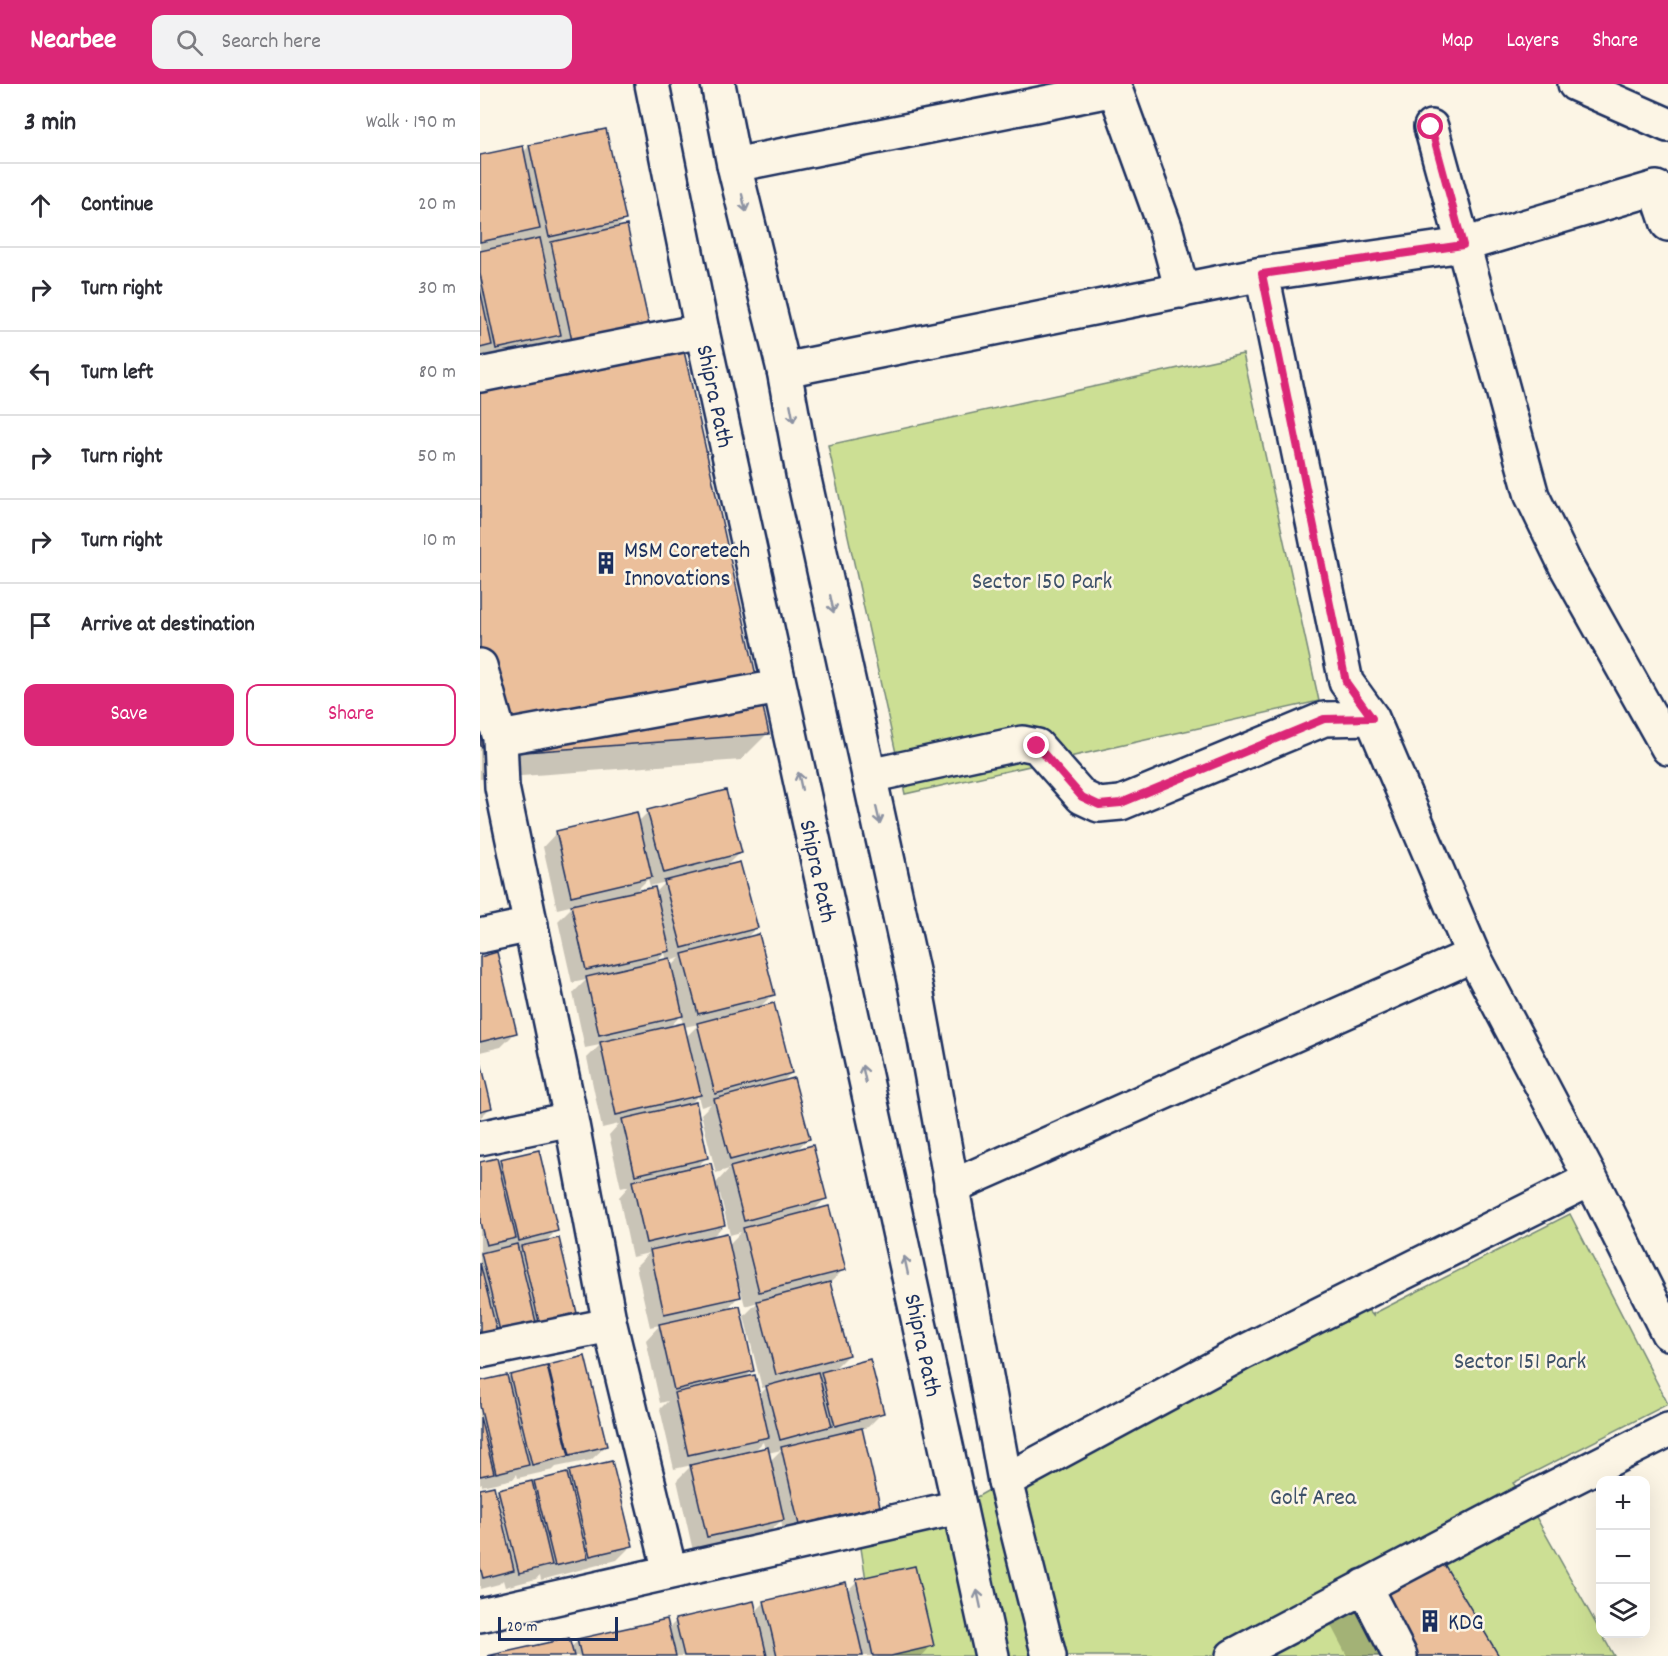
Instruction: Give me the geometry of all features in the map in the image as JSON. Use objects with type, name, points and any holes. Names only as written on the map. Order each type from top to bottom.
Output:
[{"type":"street","name":"Shipra Path","points":[[652,84],[702,332],[992,1656]]},
{"type":"street","points":[[718,84],[784,370],[804,479],[916,989],[1005,1481],[1049,1656]]},
{"type":"street","points":[[1575,84],[1668,125]]},
{"type":"street","points":[[735,165],[1115,89],[1165,227],[1182,291]]},
{"type":"street","points":[[1431,127],[1532,496],[1566,566],[1668,748]]},
{"type":"street","points":[[784,370],[1262,274],[1463,245],[1662,191],[1668,224]]},
{"type":"street","points":[[1262,274],[1346,682],[1372,718],[1473,955],[1591,1179],[1668,1333]]},
{"type":"street","points":[[480,375],[702,332]]},
{"type":"street","points":[[480,666],[500,738],[502,787],[571,1119],[610,1325],[670,1572]]},
{"type":"street","points":[[500,738],[779,687]]},
{"type":"street","points":[[869,776],[1022,743],[1037,746],[1082,797],[1099,805],[1121,803],[1324,719],[1372,718]]},
{"type":"street","points":[[480,936],[531,925]]},
{"type":"street","points":[[951,1187],[1473,955]]},
{"type":"street","points":[[480,1138],[571,1119]]},
{"type":"street","points":[[1005,1481],[1242,1353],[1591,1179]]},
{"type":"street","points":[[480,1351],[610,1325]]},
{"type":"street","points":[[1233,1656],[1668,1430]]},
{"type":"street","points":[[480,1615],[959,1507]]},
{"type":"street","points":[[1364,1586],[1400,1656]]},
{"type":"green space","name":"Sector 150 Park","points":[[1243,354],[1319,701],[905,794],[828,445]]},
{"type":"green space","name":"Golf Area","points":[[1570,1214],[1668,1404],[1513,1483],[1527,1501],[1596,1624],[1596,1638],[1604,1638],[1614,1656],[878,1656],[858,1529],[959,1507],[1356,1296],[1374,1317],[1373,1314]]},
{"type":"building","points":[[606,129],[626,220],[549,237],[529,145]]},
{"type":"building","points":[[523,146],[540,229],[480,242],[480,155]]},
{"type":"building","points":[[627,225],[649,324],[572,341],[551,242]]},
{"type":"building","points":[[540,238],[561,335],[496,349],[480,274],[480,251]]},
{"type":"building","points":[[480,289],[492,345],[480,348]]},
{"type":"building","name":"MSM Coretech Innovations","points":[[684,351],[769,734],[497,754],[480,746],[480,392]]},
{"type":"building","points":[[726,790],[742,853],[664,873],[647,810]]},
{"type":"building","points":[[637,812],[652,877],[571,896],[556,831]]},
{"type":"building","points":[[740,862],[758,928],[682,948],[664,881]]},
{"type":"building","points":[[655,887],[670,951],[586,970],[571,905]]},
{"type":"building","points":[[759,934],[775,995],[698,1014],[682,954]]},
{"type":"building","points":[[497,952],[517,1033],[480,1042],[480,957]]},
{"type":"building","points":[[670,958],[683,1016],[599,1035],[586,977]]},
{"type":"building","points":[[774,1003],[792,1073],[715,1094],[697,1023]]},
{"type":"building","points":[[684,1023],[701,1095],[616,1115],[600,1042]]},
{"type":"building","points":[[480,1058],[492,1108],[480,1111]]},
{"type":"building","points":[[794,1078],[810,1139],[730,1160],[714,1099]]},
{"type":"building","points":[[696,1102],[708,1158],[635,1175],[622,1119]]},
{"type":"building","points":[[813,1145],[827,1199],[744,1221],[730,1167]]},
{"type":"building","points":[[539,1150],[558,1231],[519,1241],[500,1159]]},
{"type":"building","points":[[497,1158],[516,1238],[486,1245],[480,1222],[480,1162]]},
{"type":"building","points":[[711,1163],[725,1225],[646,1243],[632,1181]]},
{"type":"building","points":[[829,1206],[846,1270],[759,1292],[743,1228]]},
{"type":"building","points":[[727,1233],[741,1297],[664,1314],[650,1250]]},
{"type":"building","points":[[559,1238],[577,1313],[539,1322],[521,1246]]},
{"type":"building","points":[[517,1244],[536,1322],[500,1331],[481,1253]]},
{"type":"building","points":[[480,1263],[497,1332],[480,1336]]},
{"type":"building","points":[[830,1282],[849,1355],[776,1375],[757,1301]]},
{"type":"building","points":[[740,1306],[754,1371],[674,1390],[659,1324]]},
{"type":"building","points":[[585,1356],[607,1446],[570,1455],[548,1365]]},
{"type":"building","points":[[870,1359],[884,1413],[835,1426],[821,1372]]},
{"type":"building","points":[[547,1366],[569,1456],[532,1465],[510,1375]]},
{"type":"building","points":[[818,1372],[832,1426],[780,1440],[766,1386]]},
{"type":"building","points":[[507,1375],[529,1465],[496,1473],[480,1406],[480,1381]]},
{"type":"building","points":[[755,1375],[769,1437],[688,1455],[674,1393]]},
{"type":"building","points":[[480,1417],[494,1473],[480,1476]]},
{"type":"building","points":[[862,1428],[880,1506],[799,1525],[781,1447]]},
{"type":"building","points":[[768,1447],[784,1520],[707,1537],[690,1465]]},
{"type":"building","points":[[612,1461],[633,1546],[590,1556],[569,1471]]},
{"type":"building","points":[[567,1473],[588,1558],[555,1566],[534,1481]]},
{"type":"building","points":[[532,1481],[552,1565],[519,1573],[498,1489]]},
{"type":"building","points":[[494,1486],[514,1570],[483,1578],[480,1567],[480,1489]]},
{"type":"building","name":"KDG","points":[[1435,1549],[1499,1656],[1400,1656],[1364,1586]]},
{"type":"building","points":[[915,1566],[934,1646],[891,1656],[873,1656],[856,1579]]},
{"type":"building","points":[[846,1582],[863,1656],[777,1656],[764,1601]]},
{"type":"building","points":[[754,1601],[767,1656],[684,1656],[675,1619]]},
{"type":"building","points":[[667,1619],[676,1656],[581,1656],[577,1639]]},
{"type":"building","points":[[569,1638],[574,1656],[487,1656]]},
{"type":"place","name":"MSM Coretech Innovations","points":[[606,563]]},
{"type":"place","name":"KDG","points":[[1430,1621]]},
{"type":"route","points":[[1037,746],[1082,797],[1099,805],[1121,803],[1324,719],[1372,718],[1346,682],[1262,274],[1463,245],[1431,127]]},
{"type":"park label","name":"Sector 151 Park","points":[[1520,1360]]}]
